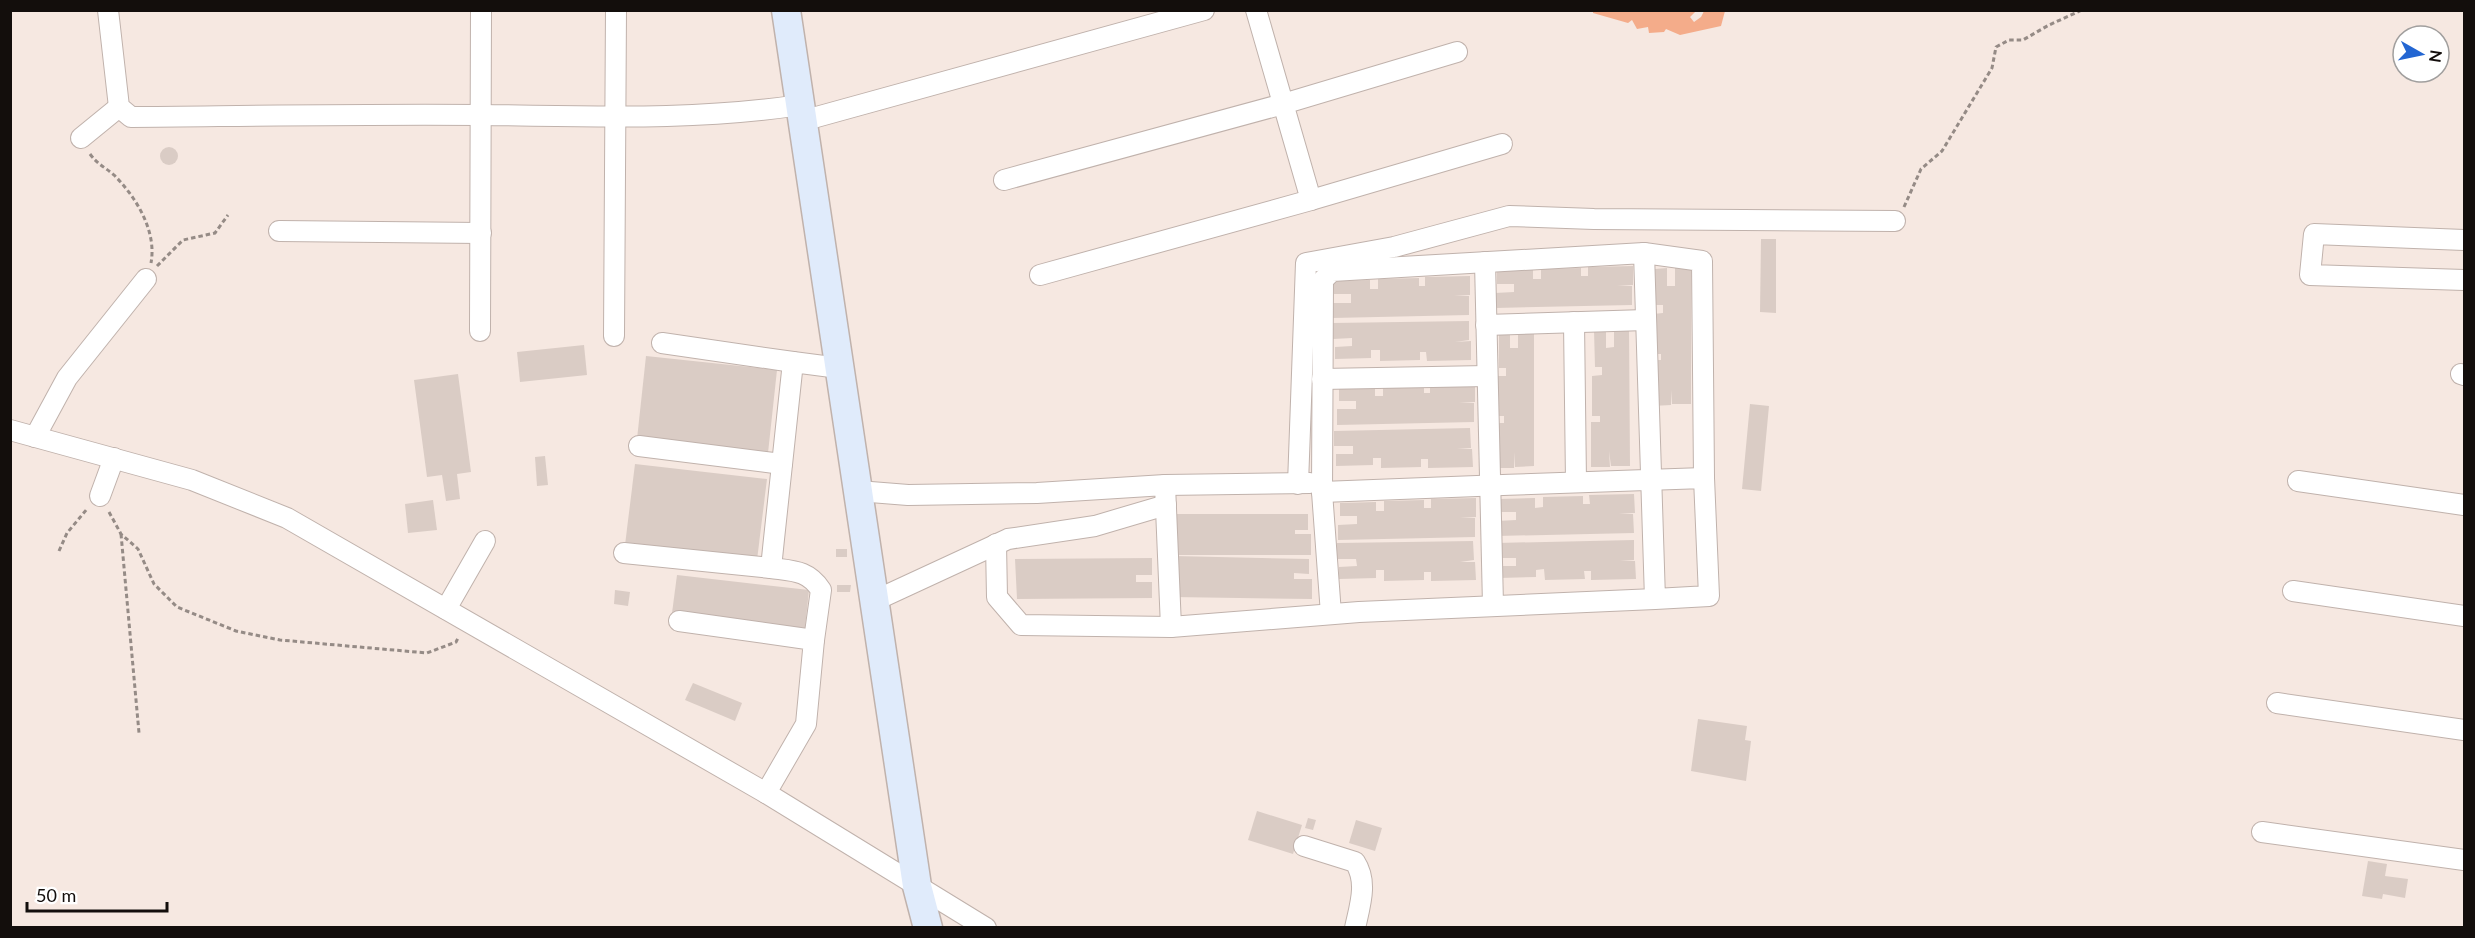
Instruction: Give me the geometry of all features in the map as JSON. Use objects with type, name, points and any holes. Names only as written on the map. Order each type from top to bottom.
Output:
[{"type":"main road","points":[[786,10],[917,886],[928,927]]},
{"type":"street","points":[[108,10],[118,107],[131,117],[482,115],[616,117],[758,111],[801,113],[1204,10]]},
{"type":"street","points":[[480,331],[481,10]]},
{"type":"street","points":[[614,336],[616,10]]},
{"type":"street","points":[[1256,10],[1311,200]]},
{"type":"street","points":[[1004,180],[1283,104],[1457,52]]},
{"type":"street","points":[[81,138],[118,107]]},
{"type":"street","points":[[1040,275],[1502,144]]},
{"type":"street","points":[[1298,483],[1306,263],[1394,247],[1509,216],[1895,221]]},
{"type":"street","points":[[279,231],[481,233]]},
{"type":"street","points":[[2464,240],[2314,234],[2310,275],[2464,280]]},
{"type":"street","points":[[1644,253],[1655,599]]},
{"type":"street","points":[[996,544],[997,597],[1021,625],[1171,627],[1332,614],[1709,596],[1704,478],[1702,261],[1644,253],[1332,271],[1323,280],[1322,488],[1332,614]]},
{"type":"street","points":[[1485,262],[1493,605]]},
{"type":"street","points":[[35,437],[67,378],[146,279]]},
{"type":"street","points":[[1486,325],[1646,320]]},
{"type":"street","points":[[1574,322],[1576,482]]},
{"type":"street","points":[[662,344],[839,368]]},
{"type":"street","points":[[771,568],[793,362]]},
{"type":"street","points":[[1322,379],[1487,376]]},
{"type":"street","points":[[10,430],[192,480],[287,518],[766,793],[986,927]]},
{"type":"street","points":[[639,447],[782,464]]},
{"type":"street","points":[[100,496],[114,458]]},
{"type":"street","points":[[858,491],[908,495],[1037,493],[1166,485],[1298,483],[1322,488],[1489,486],[1704,478]]},
{"type":"street","points":[[2298,481],[2464,505]]},
{"type":"street","points":[[1166,485],[1171,627]]},
{"type":"street","points":[[874,601],[1008,539],[1095,526],[1166,505]]},
{"type":"street","points":[[446,609],[485,541]]},
{"type":"street","points":[[624,553],[802,572],[821,591],[806,724],[766,793]]},
{"type":"street","points":[[2293,591],[2464,616]]},
{"type":"street","points":[[679,621],[814,640]]},
{"type":"street","points":[[2277,704],[2464,730]]},
{"type":"street","points":[[2262,832],[2464,860]]},
{"type":"street","points":[[1304,846],[1355,862],[1360,870],[1363,894],[1355,927]]},
{"type":"path","points":[[1895,221],[1906,204],[1921,169],[1942,151],[1992,68],[1996,47],[2009,40],[2023,40],[2082,10]]},
{"type":"path","points":[[81,138],[97,165],[113,174],[144,218],[152,240],[151,260],[146,279]]},
{"type":"path","points":[[146,279],[183,240],[214,233],[228,214]]},
{"type":"path","points":[[59,551],[67,533],[100,496],[121,534],[138,549],[154,584],[177,607],[236,631],[280,640],[427,653],[456,642],[468,621]]},
{"type":"path","points":[[121,534],[139,733]]},
{"type":"shaded area","points":[[1593,11],[1696,11],[1690,17],[1694,22],[1701,17],[1704,11],[1725,11],[1721,26],[1680,35],[1666,29],[1664,32],[1649,33],[1648,27],[1637,29],[1632,20],[1628,23],[1593,13]]},
{"type":"building","points":[[169,147],[175,150],[178,156],[175,162],[169,165],[163,162],[160,156],[163,150]]},
{"type":"building","points":[[1761,239],[1776,239],[1776,313],[1760,312]]},
{"type":"building","points":[[1633,266],[1633,285],[1617,285],[1632,286],[1632,305],[1495,308],[1495,293],[1514,292],[1514,284],[1497,284],[1497,271],[1533,270],[1533,279],[1541,279],[1541,269],[1581,268],[1581,276],[1588,276],[1588,267]]},
{"type":"building","points":[[1675,266],[1691,266],[1691,404],[1672,404],[1671,390],[1671,405],[1652,406],[1652,360],[1661,360],[1661,354],[1653,354],[1653,314],[1663,313],[1663,305],[1656,305],[1655,269],[1667,268],[1667,286],[1675,286]]},
{"type":"building","points":[[1470,276],[1470,295],[1454,295],[1469,296],[1469,315],[1332,318],[1332,303],[1351,303],[1351,294],[1334,294],[1334,281],[1370,280],[1370,289],[1378,289],[1378,279],[1419,278],[1419,286],[1425,286],[1425,277]]},
{"type":"building","points":[[1469,321],[1469,340],[1455,342],[1471,341],[1471,360],[1427,361],[1426,352],[1420,352],[1420,360],[1380,361],[1380,350],[1371,350],[1371,358],[1335,359],[1335,347],[1352,346],[1352,338],[1333,339],[1332,323]]},
{"type":"building","points":[[1614,328],[1629,328],[1630,466],[1611,466],[1609,451],[1610,467],[1591,467],[1591,422],[1600,422],[1600,416],[1592,416],[1592,376],[1602,375],[1602,367],[1595,367],[1594,330],[1606,330],[1606,348],[1614,347]]},
{"type":"building","points":[[1518,329],[1534,329],[1534,466],[1515,467],[1515,452],[1514,468],[1496,468],[1495,423],[1504,423],[1504,416],[1496,416],[1496,376],[1506,376],[1506,368],[1499,368],[1499,331],[1510,331],[1510,348],[1518,348]]},
{"type":"building","points":[[584,345],[587,375],[520,382],[517,352]]},
{"type":"building","points":[[646,356],[777,370],[768,453],[637,439]]},
{"type":"building","points":[[458,374],[471,472],[457,474],[460,499],[446,501],[442,475],[427,477],[414,380]]},
{"type":"building","points":[[1475,383],[1475,402],[1459,402],[1474,403],[1474,422],[1337,425],[1337,409],[1356,409],[1356,401],[1339,401],[1339,388],[1375,387],[1375,396],[1383,396],[1383,385],[1424,385],[1424,393],[1430,393],[1430,384]]},
{"type":"building","points":[[1750,404],[1769,406],[1761,491],[1742,489]]},
{"type":"building","points":[[1470,428],[1471,448],[1457,449],[1472,449],[1473,467],[1428,468],[1428,459],[1421,459],[1421,467],[1381,468],[1381,458],[1373,458],[1373,465],[1336,466],[1336,454],[1353,454],[1353,446],[1334,446],[1334,431]]},
{"type":"building","points":[[545,456],[548,485],[537,486],[535,457]]},
{"type":"building","points":[[635,464],[767,479],[757,560],[625,545]]},
{"type":"building","points":[[1634,494],[1635,513],[1619,513],[1633,514],[1634,533],[1497,536],[1497,521],[1516,520],[1516,512],[1499,512],[1499,499],[1535,498],[1535,508],[1543,507],[1543,497],[1583,496],[1583,504],[1590,504],[1589,495]]},
{"type":"building","points":[[1476,498],[1476,517],[1460,518],[1475,518],[1475,537],[1338,540],[1338,525],[1357,524],[1357,516],[1340,516],[1340,503],[1376,502],[1376,511],[1384,511],[1384,501],[1424,500],[1424,508],[1431,508],[1431,499]]},
{"type":"building","points":[[433,500],[437,530],[408,533],[405,504]]},
{"type":"building","points":[[1175,514],[1308,514],[1308,530],[1295,530],[1295,534],[1311,534],[1311,555],[1175,555]]},
{"type":"building","points":[[1634,540],[1634,560],[1620,561],[1635,561],[1636,579],[1591,580],[1591,571],[1584,571],[1585,579],[1545,580],[1544,569],[1536,570],[1536,577],[1499,578],[1500,566],[1516,566],[1516,558],[1497,558],[1497,543]]},
{"type":"building","points":[[1473,541],[1474,560],[1460,562],[1475,562],[1476,580],[1431,581],[1431,572],[1424,572],[1424,580],[1384,581],[1384,570],[1376,570],[1376,578],[1339,579],[1339,567],[1357,566],[1356,559],[1337,559],[1337,543]]},
{"type":"building","points":[[836,549],[847,549],[847,557],[836,557]]},
{"type":"building","points":[[1174,556],[1309,559],[1309,574],[1294,573],[1294,579],[1312,579],[1312,599],[1173,597]]},
{"type":"building","points":[[1152,558],[1152,575],[1136,575],[1136,582],[1152,582],[1152,598],[1017,599],[1015,559]]},
{"type":"building","points":[[677,575],[809,590],[805,628],[672,613]]},
{"type":"building","points":[[837,585],[851,585],[850,592],[837,592]]},
{"type":"building","points":[[615,590],[630,592],[628,606],[614,604]]},
{"type":"building","points":[[693,683],[742,703],[735,721],[685,700]]},
{"type":"building","points":[[1698,719],[1747,726],[1745,740],[1751,741],[1746,781],[1691,771]]},
{"type":"building","points":[[1257,811],[1302,825],[1293,854],[1248,840]]},
{"type":"building","points":[[1308,818],[1316,820],[1313,830],[1305,828]]},
{"type":"building","points":[[1356,820],[1382,828],[1375,851],[1349,843]]},
{"type":"building","points":[[2368,861],[2387,864],[2385,876],[2408,879],[2405,898],[2383,894],[2382,899],[2362,896]]}]
